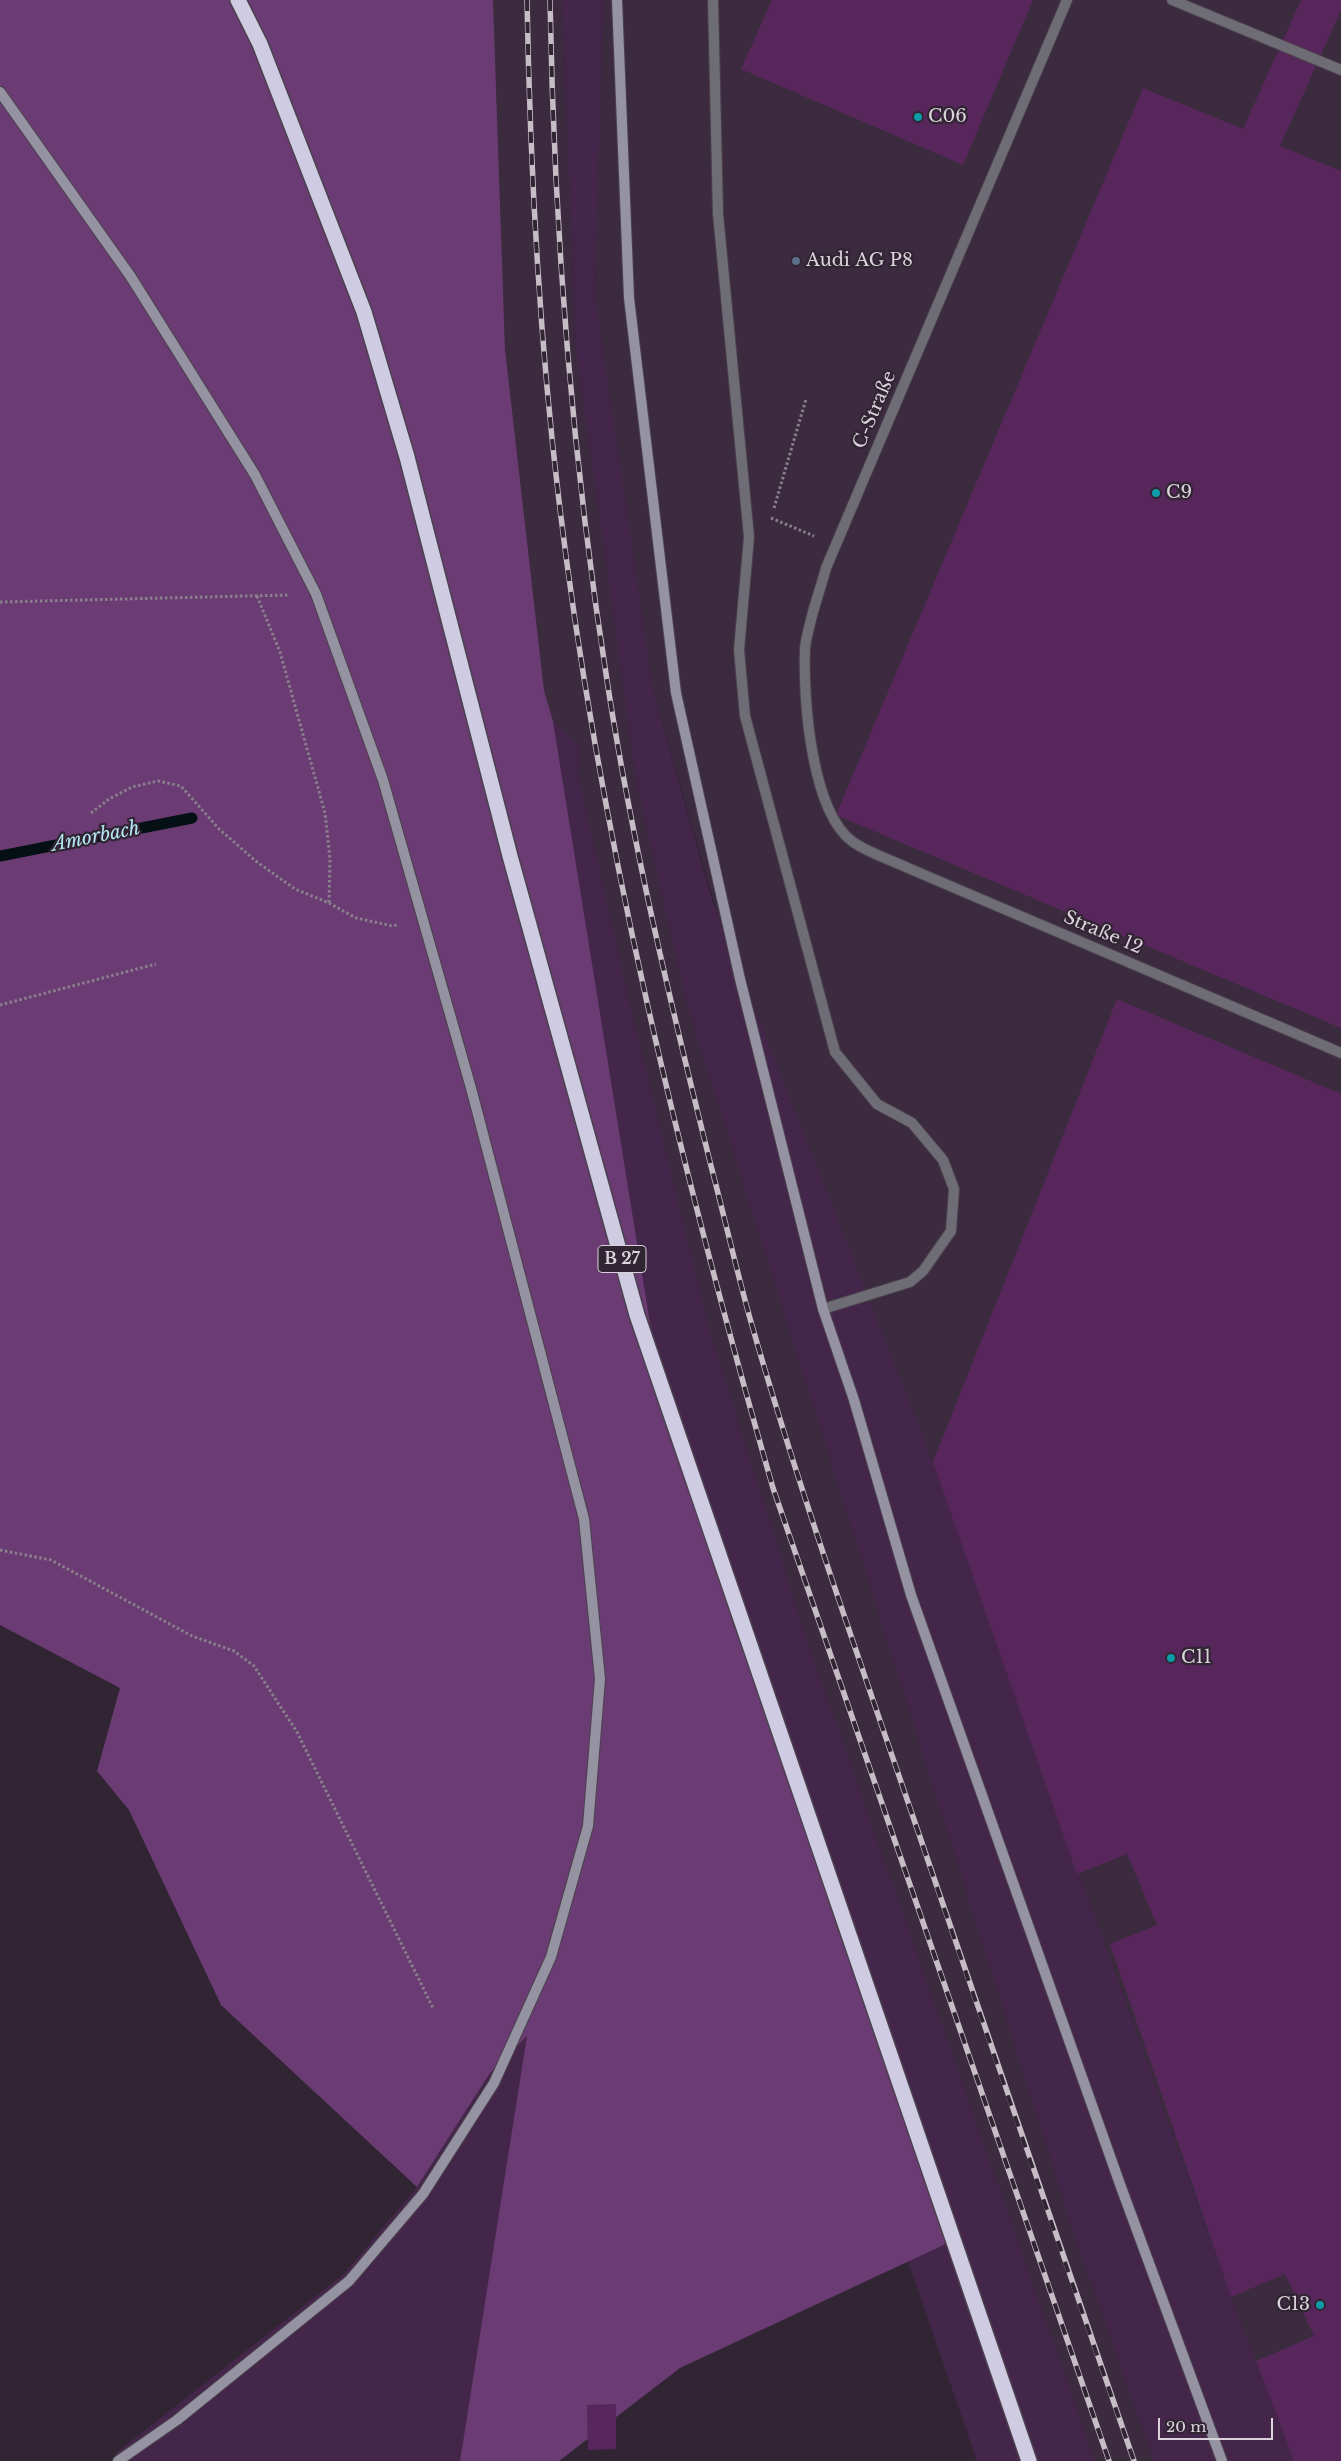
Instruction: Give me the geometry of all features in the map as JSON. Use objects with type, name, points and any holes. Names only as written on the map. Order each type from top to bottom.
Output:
[{"type":"highway","name":"B 27","points":[[238,0],[260,44],[364,312],[407,457],[510,856],[637,1315],[1029,2461]]},
{"type":"street","points":[[617,0],[629,298],[676,693],[740,979],[824,1309],[854,1400],[911,1595],[1121,2188],[1222,2461]]},
{"type":"street","points":[[713,0],[718,214],[750,537],[739,650],[745,716],[835,1052],[877,1104],[912,1123],[943,1160],[954,1189],[951,1231],[923,1271],[910,1282],[824,1309]]},
{"type":"street","name":"C-Straße","points":[[853,842],[833,820],[820,791],[806,707],[805,647],[826,568],[1067,0]]},
{"type":"street","points":[[1172,0],[1341,70]]},
{"type":"street","points":[[0,92],[131,277],[255,475],[316,594],[383,780],[421,920],[471,1088],[584,1520],[600,1679],[588,1826],[551,1956],[494,2083],[423,2194],[349,2281],[185,2414],[118,2461]]},
{"type":"street","name":"Straße 12","points":[[853,842],[908,868],[1341,1053]]},
{"type":"path","points":[[771,517],[806,399]]},
{"type":"path","points":[[747,507],[836,545]]},
{"type":"path","points":[[0,602],[316,594]]},
{"type":"path","points":[[257,596],[280,652],[325,814],[330,859],[329,903]]},
{"type":"path","points":[[91,813],[109,799],[132,787],[158,781],[182,786],[219,829],[257,862],[295,889],[329,903],[356,918],[393,926],[421,920]]},
{"type":"path","points":[[0,1006],[156,964]]},
{"type":"path","points":[[0,1550],[51,1560],[192,1636],[234,1651],[254,1666],[297,1732],[433,2008]]},
{"type":"shaded area","points":[[0,0],[493,0],[505,349],[544,690],[553,721],[667,1429],[950,2242],[680,2368],[559,2461],[460,2461],[527,2036],[490,2073],[417,2187],[221,2005],[129,1810],[97,1771],[120,1688],[0,1625]]},
{"type":"shaded area","points":[[493,0],[562,0],[576,349],[637,785],[687,1005],[1075,2237],[1154,2461],[1095,2461],[807,1640],[711,1335],[634,1022],[578,774],[581,747],[553,721],[544,690],[505,349]]},
{"type":"shaded area","points":[[562,0],[603,0],[595,294],[653,689],[712,900],[933,1462],[1231,2297],[1294,2461],[1154,2461],[1075,2237],[687,1005],[637,785],[576,349]]},
{"type":"shaded area","points":[[603,0],[1341,0],[1341,2461],[1294,2461],[1231,2297],[933,1462],[748,1021],[653,689],[595,294]]},
{"type":"shaded area","points":[[553,721],[581,747],[578,774],[634,1022],[711,1335],[807,1640],[1095,2461],[977,2461],[908,2261],[950,2242],[667,1429]]},
{"type":"shaded area","points":[[528,2035],[460,2461],[120,2461],[116,2453],[344,2274],[417,2187],[490,2073]]},
{"type":"building","name":"C06","points":[[772,0],[1033,0],[963,165],[741,69]]},
{"type":"building","name":"C9","points":[[1301,0],[1341,0],[1341,10],[1280,146],[1341,171],[1341,1028],[836,815],[1143,88],[1243,129]]},
{"type":"building","name":"C11","points":[[1117,999],[1341,1094],[1341,2461],[1294,2461],[1256,2361],[1314,2336],[1285,2274],[1231,2297],[1110,1944],[1157,1925],[1127,1854],[1077,1874],[933,1462]]},
{"type":"building","points":[[616,2404],[616,2449],[588,2450],[587,2405]]},
{"type":"waterway","name":"Amorbach","points":[[0,856],[192,818]]},
{"type":"railway","points":[[527,0],[530,125],[541,314],[559,501],[596,751],[646,999],[675,1122],[706,1244],[773,1488],[1109,2461]]},
{"type":"railway","points":[[550,0],[552,86],[561,259],[567,345],[584,516],[608,687],[629,807],[681,1044],[746,1302],[807,1505],[1134,2461]]},
{"type":"place","name":"C06","points":[[918,117]]},
{"type":"place","name":"Audi AG P8","points":[[796,261]]},
{"type":"place","name":"C9","points":[[1156,493]]},
{"type":"place","name":"C11","points":[[1171,1658]]},
{"type":"place","name":"C13","points":[[1320,2305]]}]
